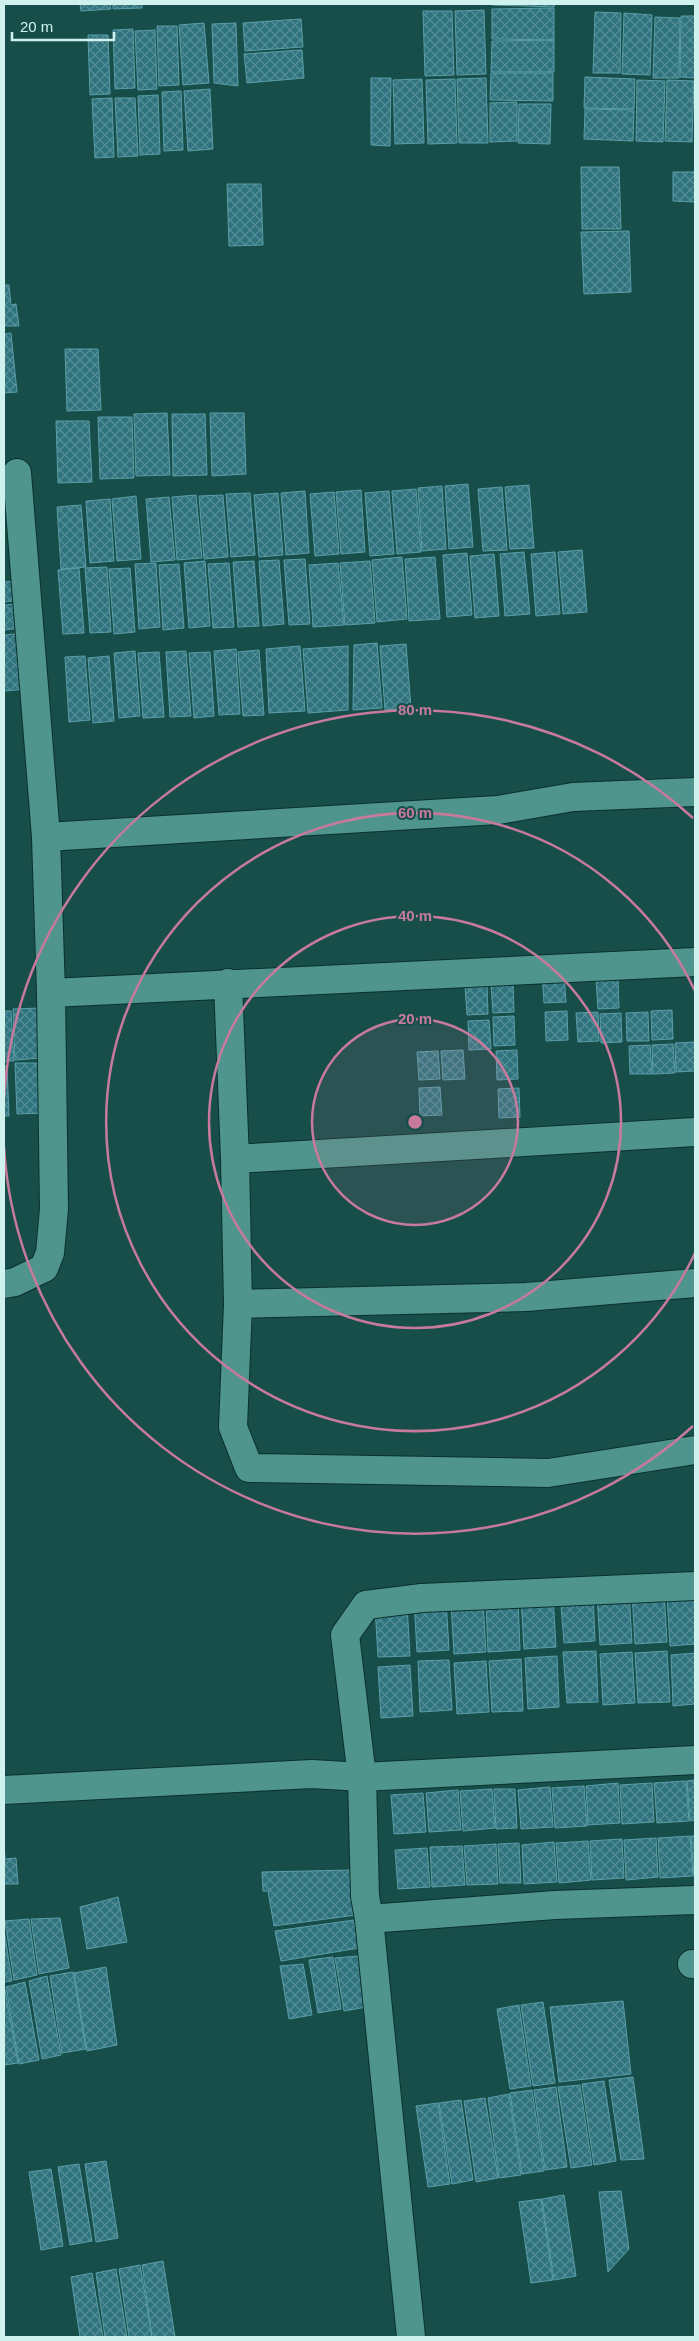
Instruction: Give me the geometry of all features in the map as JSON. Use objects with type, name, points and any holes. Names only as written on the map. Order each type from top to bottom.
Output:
[{"type":"street","points":[[4,1284],[15,1282],[44,1268],[50,1253],[54,1209],[51,993],[46,837],[16,473]]},
{"type":"street","points":[[46,837],[498,810],[573,797],[695,792]]},
{"type":"street","points":[[51,993],[695,962]]},
{"type":"street","points":[[228,983],[235,1159],[238,1304],[233,1427],[249,1468],[548,1474],[695,1450]]},
{"type":"street","points":[[235,1159],[695,1132]]},
{"type":"street","points":[[238,1304],[526,1297],[695,1283]]},
{"type":"street","points":[[411,2337],[369,1919],[365,1896],[362,1777],[345,1634],[366,1605],[422,1598],[695,1586]]},
{"type":"street","points":[[4,1790],[312,1774],[362,1777],[695,1760]]},
{"type":"street","points":[[369,1919],[555,1905],[695,1900]]},
{"type":"building","points":[[80,4],[110,4],[111,9],[81,11]]},
{"type":"building","points":[[113,4],[142,4],[142,8],[113,9]]},
{"type":"building","points":[[492,4],[555,4],[554,7]]},
{"type":"building","points":[[554,8],[554,40],[492,39],[492,9]]},
{"type":"building","points":[[484,10],[486,74],[457,75],[455,11]]},
{"type":"building","points":[[423,11],[452,11],[454,75],[425,76]]},
{"type":"building","points":[[595,12],[621,13],[620,73],[593,73]]},
{"type":"building","points":[[624,13],[652,15],[650,75],[622,74]]},
{"type":"building","points":[[681,16],[695,16],[695,78],[680,77]]},
{"type":"building","points":[[655,17],[680,18],[679,78],[653,78]]},
{"type":"building","points":[[301,19],[303,47],[245,51],[243,23]]},
{"type":"building","points":[[204,23],[209,83],[183,85],[179,25]]},
{"type":"building","points":[[236,23],[238,86],[214,83],[212,24]]},
{"type":"building","points":[[157,26],[177,26],[179,85],[159,86]]},
{"type":"building","points":[[133,29],[135,88],[115,89],[113,30]]},
{"type":"building","points":[[155,30],[157,89],[138,90],[135,31]]},
{"type":"building","points":[[88,35],[108,35],[110,94],[90,95]]},
{"type":"building","points":[[554,40],[554,72],[491,72],[492,41]]},
{"type":"building","points":[[302,50],[304,78],[247,83],[244,54]]},
{"type":"building","points":[[491,73],[553,73],[553,101],[490,100]]},
{"type":"building","points":[[585,77],[635,79],[634,109],[584,108]]},
{"type":"building","points":[[371,78],[391,78],[390,146],[371,145]]},
{"type":"building","points":[[486,78],[488,143],[459,143],[457,79]]},
{"type":"building","points":[[422,79],[424,143],[395,144],[393,80]]},
{"type":"building","points":[[455,79],[457,143],[428,144],[426,80]]},
{"type":"building","points":[[637,80],[665,81],[663,142],[636,141]]},
{"type":"building","points":[[667,80],[694,81],[692,142],[665,141]]},
{"type":"building","points":[[210,89],[213,149],[188,151],[184,91]]},
{"type":"building","points":[[181,91],[183,150],[164,151],[162,92]]},
{"type":"building","points":[[158,95],[160,154],[140,155],[138,96]]},
{"type":"building","points":[[112,98],[114,157],[95,158],[92,99]]},
{"type":"building","points":[[115,98],[135,98],[138,156],[118,157]]},
{"type":"building","points":[[517,102],[517,141],[490,142],[490,103]]},
{"type":"building","points":[[519,104],[551,104],[550,144],[518,143]]},
{"type":"building","points":[[585,109],[634,110],[633,141],[584,139]]},
{"type":"building","points":[[581,167],[619,167],[621,229],[582,229]]},
{"type":"building","points":[[673,172],[695,172],[695,202],[673,201]]},
{"type":"building","points":[[227,184],[261,184],[263,245],[229,246]]},
{"type":"building","points":[[629,231],[631,292],[584,294],[581,232]]},
{"type":"building","points":[[4,285],[9,285],[11,305],[16,304],[19,326],[4,326]]},
{"type":"building","points":[[11,333],[17,392],[4,393],[4,334]]},
{"type":"building","points":[[65,349],[98,349],[101,410],[67,411]]},
{"type":"building","points":[[167,413],[170,475],[136,476],[134,414]]},
{"type":"building","points":[[210,413],[244,413],[246,474],[212,476]]},
{"type":"building","points":[[172,414],[205,414],[207,475],[173,476]]},
{"type":"building","points":[[98,417],[132,417],[134,478],[100,479]]},
{"type":"building","points":[[56,421],[89,421],[92,482],[58,483]]},
{"type":"building","points":[[468,484],[473,547],[449,549],[445,486]]},
{"type":"building","points":[[529,485],[534,548],[510,549],[505,487]]},
{"type":"building","points":[[442,486],[446,549],[422,551],[418,488]]},
{"type":"building","points":[[502,487],[507,550],[483,551],[478,489]]},
{"type":"building","points":[[416,489],[421,552],[397,554],[392,491]]},
{"type":"building","points":[[361,490],[365,552],[341,554],[336,492]]},
{"type":"building","points":[[305,491],[309,553],[286,555],[281,493]]},
{"type":"building","points":[[389,491],[394,554],[370,556],[365,493]]},
{"type":"building","points":[[334,492],[339,554],[315,556],[310,494]]},
{"type":"building","points":[[250,493],[255,555],[231,557],[226,494]]},
{"type":"building","points":[[278,493],[283,555],[259,557],[254,495]]},
{"type":"building","points":[[196,495],[202,558],[177,560],[172,497]]},
{"type":"building","points":[[223,495],[228,557],[204,559],[199,496]]},
{"type":"building","points":[[136,496],[141,559],[117,561],[112,499]]},
{"type":"building","points":[[169,497],[175,560],[151,562],[146,499]]},
{"type":"building","points":[[110,499],[114,561],[90,563],[86,501]]},
{"type":"building","points":[[81,505],[86,567],[61,569],[57,507]]},
{"type":"building","points":[[582,550],[587,612],[563,614],[558,552]]},
{"type":"building","points":[[524,552],[530,614],[505,616],[500,554]]},
{"type":"building","points":[[555,552],[560,614],[536,616],[531,554]]},
{"type":"building","points":[[467,553],[472,615],[447,617],[443,555]]},
{"type":"building","points":[[494,554],[499,616],[475,618],[470,556]]},
{"type":"building","points":[[402,557],[407,619],[377,622],[372,560]]},
{"type":"building","points":[[435,557],[440,619],[409,621],[405,559]]},
{"type":"building","points":[[305,559],[310,624],[289,625],[284,560]]},
{"type":"building","points":[[279,560],[284,624],[263,626],[259,561]]},
{"type":"building","points":[[205,561],[210,626],[189,628],[184,563]]},
{"type":"building","points":[[254,561],[259,626],[238,627],[233,562]]},
{"type":"building","points":[[370,561],[375,623],[345,625],[340,563]]},
{"type":"building","points":[[156,563],[160,627],[139,629],[135,564]]},
{"type":"building","points":[[229,563],[234,627],[213,628],[208,564]]},
{"type":"building","points":[[338,563],[344,625],[313,627],[309,565]]},
{"type":"building","points":[[179,564],[184,628],[163,630],[159,565]]},
{"type":"building","points":[[107,567],[111,632],[90,633],[85,568]]},
{"type":"building","points":[[79,568],[84,633],[63,634],[58,570]]},
{"type":"building","points":[[130,568],[135,632],[114,634],[109,569]]},
{"type":"building","points":[[16,581],[19,600],[4,602],[4,582]]},
{"type":"building","points":[[19,604],[21,628],[4,630],[4,605]]},
{"type":"building","points":[[24,633],[28,689],[4,691],[4,635]]},
{"type":"building","points":[[377,643],[382,708],[353,710],[354,645]]},
{"type":"building","points":[[406,644],[411,708],[385,710],[380,646]]},
{"type":"building","points":[[300,646],[305,711],[269,713],[266,649]]},
{"type":"building","points":[[348,646],[348,710],[308,713],[303,649]]},
{"type":"building","points":[[236,649],[240,714],[219,715],[214,651]]},
{"type":"building","points":[[259,650],[264,715],[243,716],[238,652]]},
{"type":"building","points":[[135,651],[140,716],[119,718],[114,653]]},
{"type":"building","points":[[186,651],[191,716],[170,717],[166,652]]},
{"type":"building","points":[[159,652],[164,717],[143,718],[138,653]]},
{"type":"building","points":[[210,652],[214,716],[194,718],[189,653]]},
{"type":"building","points":[[85,656],[90,720],[69,722],[65,657]]},
{"type":"building","points":[[109,656],[114,721],[93,723],[88,658]]},
{"type":"building","points":[[564,973],[566,1002],[544,1003],[542,974]]},
{"type":"building","points":[[618,979],[619,1008],[598,1009],[596,980]]},
{"type":"building","points":[[513,983],[514,1012],[493,1013],[491,984]]},
{"type":"building","points":[[487,985],[488,1014],[467,1015],[465,986]]},
{"type":"building","points":[[40,1008],[42,1058],[15,1060],[13,1009]]},
{"type":"building","points":[[672,1010],[673,1039],[652,1040],[651,1011]]},
{"type":"building","points":[[4,1011],[11,1011],[14,1061],[4,1061]]},
{"type":"building","points":[[567,1011],[568,1040],[546,1041],[545,1012]]},
{"type":"building","points":[[598,1012],[599,1041],[578,1042],[576,1013]]},
{"type":"building","points":[[648,1012],[649,1041],[627,1041],[626,1013]]},
{"type":"building","points":[[621,1013],[622,1042],[601,1043],[600,1014]]},
{"type":"building","points":[[514,1016],[515,1045],[494,1046],[493,1017]]},
{"type":"building","points":[[489,1020],[491,1049],[469,1050],[468,1021]]},
{"type":"building","points":[[695,1042],[695,1071],[676,1072],[675,1043]]},
{"type":"building","points":[[673,1044],[675,1073],[653,1074],[652,1045]]},
{"type":"building","points":[[650,1045],[652,1074],[630,1074],[629,1046]]},
{"type":"building","points":[[463,1050],[465,1079],[443,1080],[441,1051]]},
{"type":"building","points":[[517,1050],[518,1079],[497,1080],[496,1051]]},
{"type":"building","points":[[438,1051],[440,1079],[419,1080],[417,1052]]},
{"type":"building","points":[[15,1063],[42,1063],[44,1113],[17,1114]]},
{"type":"building","points":[[4,1066],[7,1066],[9,1116],[4,1116]]},
{"type":"building","points":[[440,1087],[442,1115],[420,1116],[419,1088]]},
{"type":"building","points":[[519,1088],[520,1117],[499,1118],[498,1089]]},
{"type":"building","points":[[593,1591],[595,1641],[564,1643],[560,1593]]},
{"type":"building","points":[[664,1591],[667,1642],[635,1644],[632,1593]]},
{"type":"building","points":[[629,1592],[632,1643],[600,1645],[597,1594]]},
{"type":"building","points":[[695,1593],[695,1644],[670,1646],[667,1595]]},
{"type":"building","points":[[553,1596],[556,1647],[524,1649],[521,1598]]},
{"type":"building","points":[[446,1599],[449,1650],[417,1652],[414,1601]]},
{"type":"building","points":[[518,1600],[520,1650],[488,1652],[486,1601]]},
{"type":"building","points":[[483,1601],[486,1652],[454,1654],[451,1603]]},
{"type":"building","points":[[407,1605],[410,1656],[378,1657],[375,1607]]},
{"type":"building","points":[[596,1651],[598,1702],[567,1703],[563,1652]]},
{"type":"building","points":[[667,1651],[670,1702],[638,1703],[635,1653]]},
{"type":"building","points":[[632,1652],[635,1703],[603,1705],[600,1654]]},
{"type":"building","points":[[695,1653],[695,1704],[673,1706],[671,1655]]},
{"type":"building","points":[[557,1656],[559,1707],[528,1709],[525,1658]]},
{"type":"building","points":[[521,1659],[523,1711],[492,1712],[489,1661]]},
{"type":"building","points":[[449,1660],[452,1710],[420,1712],[418,1661]]},
{"type":"building","points":[[486,1661],[489,1712],[457,1714],[454,1663]]},
{"type":"building","points":[[410,1665],[413,1716],[381,1718],[378,1667]]},
{"type":"building","points":[[695,1780],[695,1820],[690,1821],[687,1781]]},
{"type":"building","points":[[686,1781],[689,1821],[657,1823],[654,1783]]},
{"type":"building","points":[[618,1783],[620,1823],[588,1825],[586,1786]]},
{"type":"building","points":[[652,1783],[654,1822],[622,1824],[620,1785]]},
{"type":"building","points":[[584,1786],[587,1826],[555,1828],[552,1788]]},
{"type":"building","points":[[550,1787],[553,1827],[521,1829],[518,1790]]},
{"type":"building","points":[[492,1789],[495,1828],[463,1831],[460,1791]]},
{"type":"building","points":[[494,1789],[515,1789],[517,1828],[496,1829]]},
{"type":"building","points":[[458,1790],[461,1830],[429,1832],[426,1793]]},
{"type":"building","points":[[423,1793],[426,1832],[394,1834],[391,1795]]},
{"type":"building","points":[[690,1836],[693,1876],[660,1878],[658,1838]]},
{"type":"building","points":[[691,1836],[695,1836],[695,1876],[694,1876]]},
{"type":"building","points":[[656,1838],[658,1877],[626,1880],[624,1840]]},
{"type":"building","points":[[622,1839],[624,1878],[592,1880],[590,1841]]},
{"type":"building","points":[[4,1840],[5,1859],[16,1858],[18,1884],[4,1884]]},
{"type":"building","points":[[588,1841],[591,1880],[559,1883],[556,1843]]},
{"type":"building","points":[[554,1842],[557,1882],[524,1884],[522,1845]]},
{"type":"building","points":[[519,1843],[521,1883],[500,1883],[498,1844]]},
{"type":"building","points":[[496,1844],[498,1884],[467,1885],[464,1846]]},
{"type":"building","points":[[462,1846],[465,1885],[432,1887],[430,1847]]},
{"type":"building","points":[[427,1848],[430,1887],[398,1889],[395,1850]]},
{"type":"building","points":[[352,1870],[356,1915],[274,1926],[268,1891],[263,1891],[262,1872]]},
{"type":"building","points":[[118,1897],[127,1942],[87,1949],[80,1907]]},
{"type":"building","points":[[60,1918],[69,1968],[39,1974],[31,1919]]},
{"type":"building","points":[[29,1919],[37,1975],[14,1980],[5,1921]]},
{"type":"building","points":[[354,1920],[359,1948],[281,1961],[275,1931]]},
{"type":"building","points":[[4,1930],[12,1981],[4,1982]]},
{"type":"building","points":[[358,1956],[367,2007],[344,2011],[335,1958]]},
{"type":"building","points":[[333,1957],[341,2009],[318,2013],[309,1960]]},
{"type":"building","points":[[303,1964],[312,2015],[289,2019],[280,1966]]},
{"type":"building","points":[[106,1967],[117,2045],[87,2051],[74,1973]]},
{"type":"building","points":[[73,1972],[86,2049],[62,2053],[50,1976]]},
{"type":"building","points":[[47,1976],[61,2055],[42,2059],[29,1981]]},
{"type":"building","points":[[25,1982],[39,2060],[19,2064],[6,1987]]},
{"type":"building","points":[[4,1985],[18,2063],[4,2065]]},
{"type":"building","points":[[623,2001],[631,2074],[559,2082],[550,2007]]},
{"type":"building","points":[[543,2002],[555,2083],[533,2086],[521,2005]]},
{"type":"building","points":[[519,2005],[531,2086],[510,2089],[497,2009]]},
{"type":"building","points":[[633,2077],[644,2159],[621,2160],[609,2080]]},
{"type":"building","points":[[604,2081],[616,2161],[594,2165],[582,2084]]},
{"type":"building","points":[[580,2085],[592,2165],[571,2168],[558,2087]]},
{"type":"building","points":[[556,2087],[567,2167],[545,2170],[534,2090]]},
{"type":"building","points":[[532,2090],[544,2171],[522,2174],[510,2093]]},
{"type":"building","points":[[509,2094],[521,2175],[499,2178],[488,2098]]},
{"type":"building","points":[[485,2098],[498,2178],[476,2182],[464,2101]]},
{"type":"building","points":[[461,2100],[473,2180],[452,2184],[439,2103]]},
{"type":"building","points":[[438,2103],[450,2184],[428,2187],[416,2106]]},
{"type":"building","points":[[106,2161],[118,2238],[96,2242],[85,2164]]},
{"type":"building","points":[[79,2164],[92,2241],[70,2245],[58,2167]]},
{"type":"building","points":[[51,2169],[63,2246],[41,2250],[29,2172]]},
{"type":"building","points":[[621,2191],[629,2249],[608,2272],[599,2192]]},
{"type":"building","points":[[564,2195],[576,2276],[554,2280],[542,2199]]},
{"type":"building","points":[[541,2199],[553,2280],[531,2283],[519,2202]]},
{"type":"building","points":[[163,2261],[175,2337],[152,2337],[142,2265]]},
{"type":"building","points":[[140,2265],[152,2337],[129,2337],[119,2269]]},
{"type":"building","points":[[116,2269],[127,2337],[105,2337],[96,2273]]},
{"type":"building","points":[[92,2273],[103,2337],[80,2337],[71,2277]]}]
